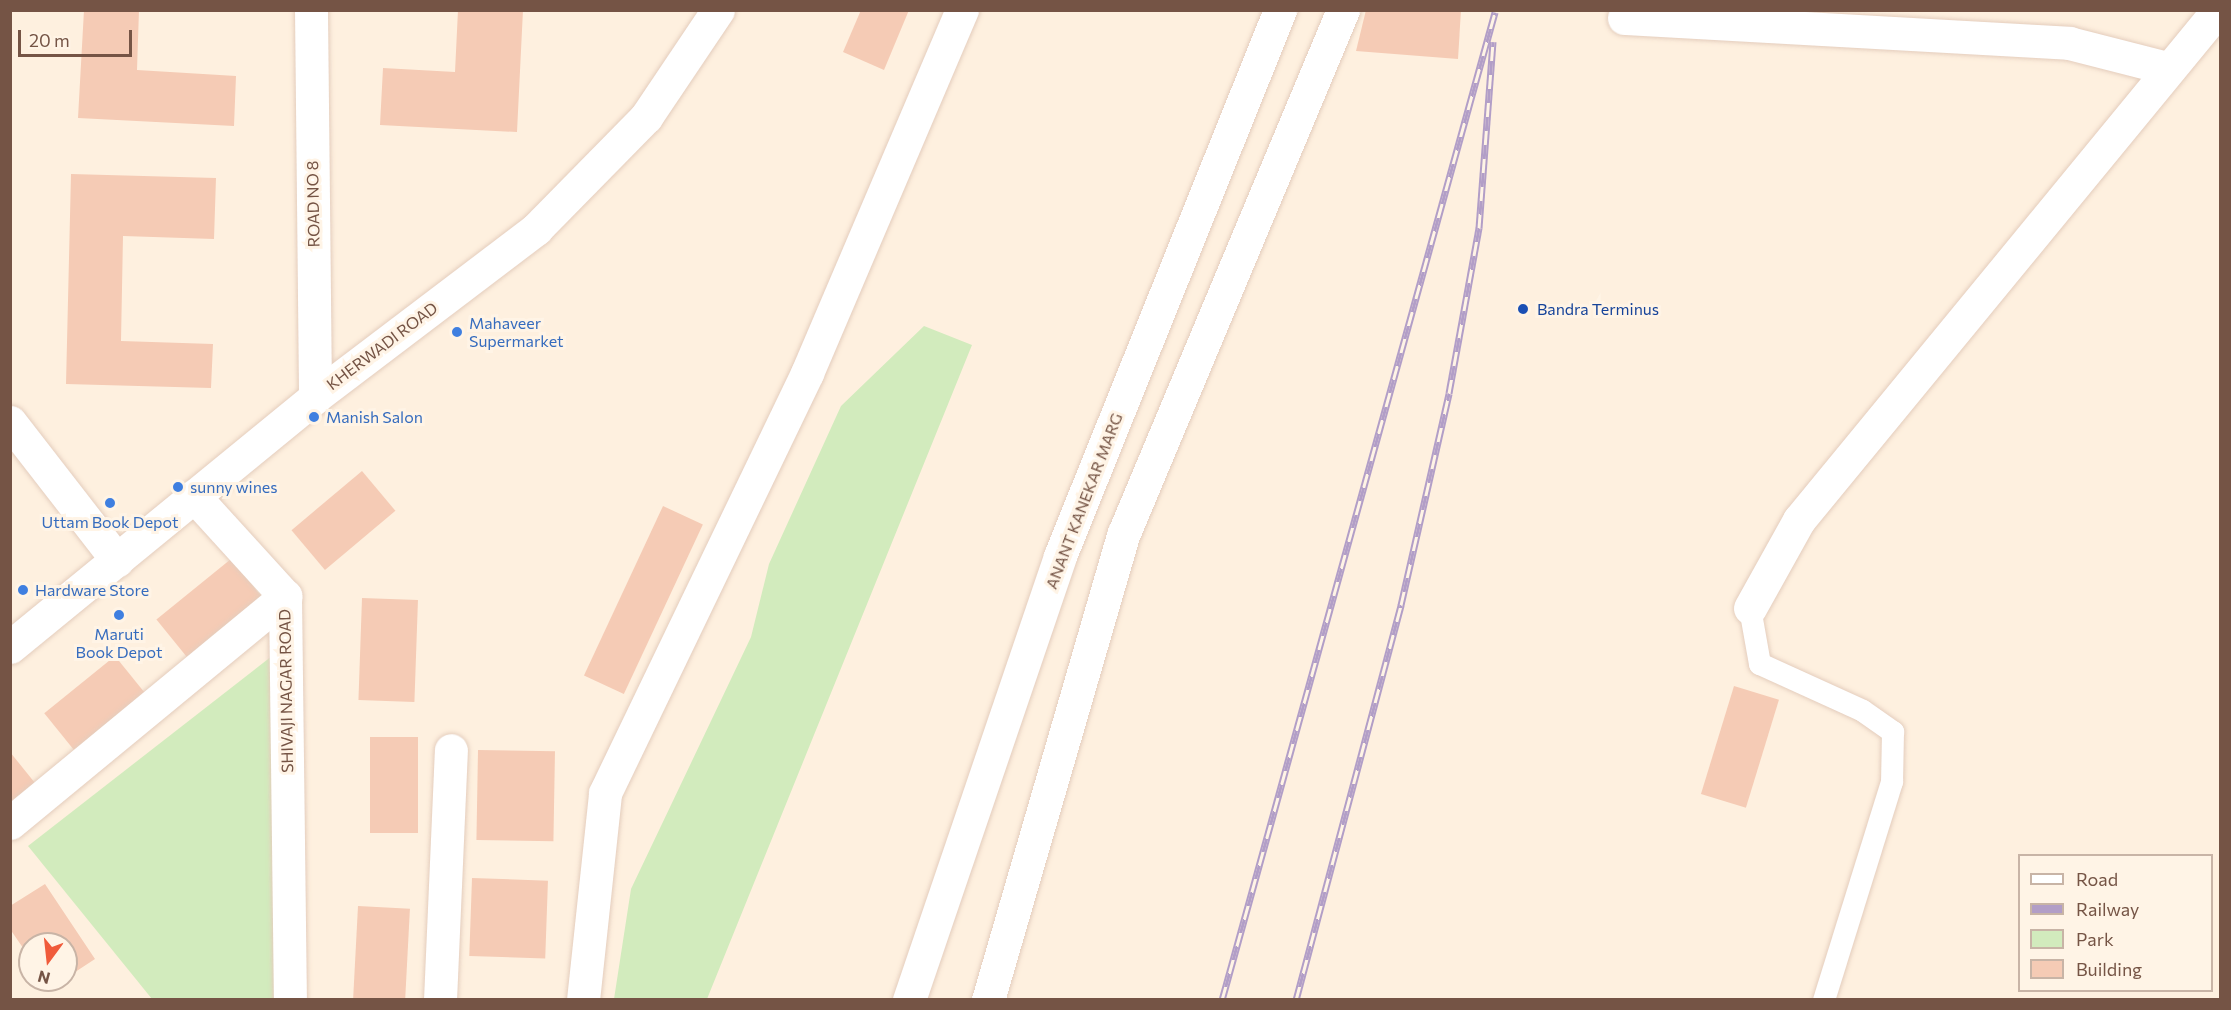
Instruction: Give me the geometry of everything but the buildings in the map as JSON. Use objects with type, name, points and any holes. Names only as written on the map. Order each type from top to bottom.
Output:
[{"type":"street","name":"ROAD NO 8","points":[[311,10],[315,397]]},
{"type":"street","name":"KHERWADI ROAD","points":[[10,647],[315,397],[536,229],[646,117],[718,10]]},
{"type":"street","points":[[583,999],[605,793],[807,373],[962,10]]},
{"type":"street","name":"ANANT KANEKAR MARG","points":[[909,999],[1060,556],[1280,10]]},
{"type":"street","points":[[988,999],[1124,533],[1343,10]]},
{"type":"street","points":[[1750,608],[1800,520],[2167,68],[2218,10]]},
{"type":"street","points":[[1624,18],[2069,43],[2167,68]]},
{"type":"street","points":[[10,422],[117,560]]},
{"type":"street","points":[[194,496],[285,596]]},
{"type":"street","name":"SHIVAJI NAGAR ROAD","points":[[10,824],[285,596]]},
{"type":"street","name":"SHIVAJI NAGAR ROAD","points":[[285,596],[290,999]]},
{"type":"street","points":[[440,999],[452,750]]},
{"type":"lane","points":[[1750,608],[1760,664],[1863,711],[1893,732],[1892,782],[1824,999]]},
{"type":"green space","points":[[924,326],[972,345],[707,999],[614,999],[631,889],[751,637],[769,564],[841,406]]},
{"type":"green space","points":[[299,635],[286,999],[152,999],[28,846]]},
{"type":"railway","points":[[1222,1000],[1495,12]]},
{"type":"railway","points":[[1296,1000],[1401,605],[1449,393],[1479,228],[1493,42]]},
{"type":"place","name":"Bandra Terminus","points":[[1523,309]]},
{"type":"place","name":"Mahaveer Supermarket","points":[[457,332]]},
{"type":"place","name":"Manish Salon","points":[[314,417]]},
{"type":"place","name":"sunny wines","points":[[178,487]]},
{"type":"place","name":"Uttam Book Depot","points":[[110,503]]},
{"type":"place","name":"Hardware Store","points":[[23,590]]},
{"type":"place","name":"Maruti Book Depot","points":[[119,615]]}]
